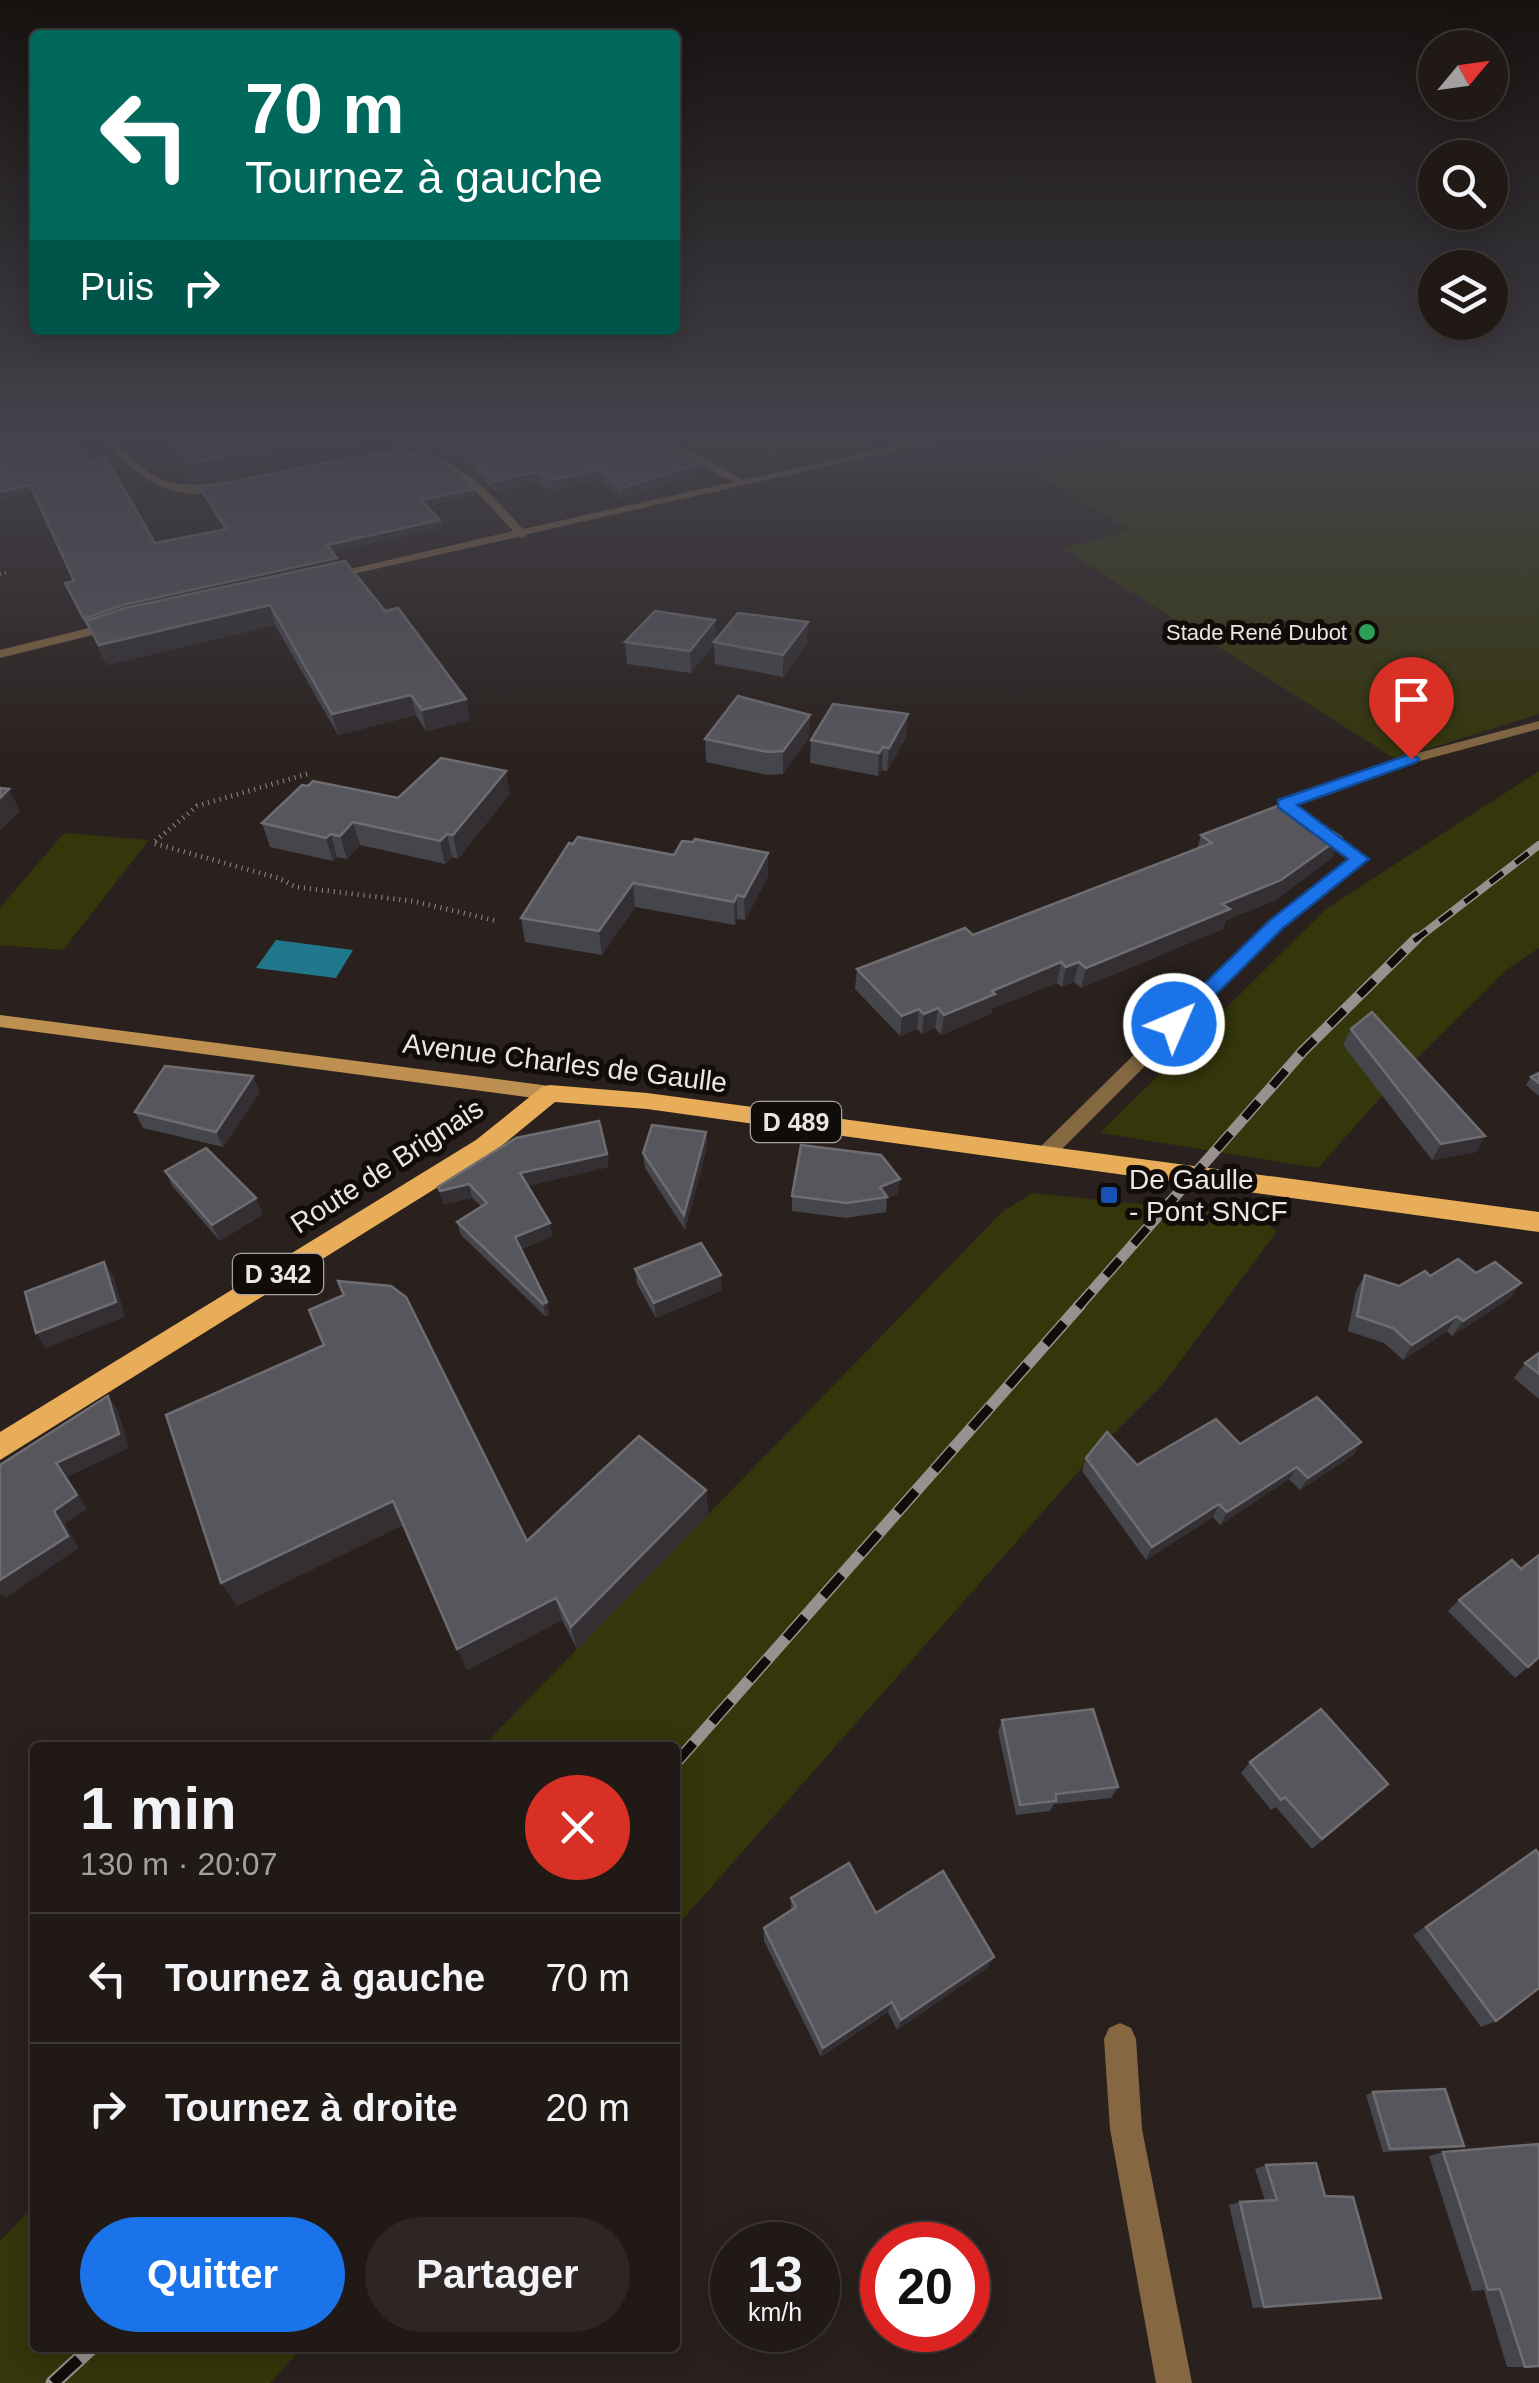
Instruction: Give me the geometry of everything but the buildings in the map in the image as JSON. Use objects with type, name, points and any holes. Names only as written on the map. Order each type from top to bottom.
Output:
[{"type":"main road","name":"Avenue Charles de Gaulle","points":[[0,1020],[550,1093],[647,1101],[1539,1222]]},
{"type":"main road","name":"Route de Brignais","points":[[0,1447],[486,1146],[550,1093]]},
{"type":"street","points":[[316,578],[474,545]]},
{"type":"street","points":[[0,654],[93,633],[127,621]]},
{"type":"street","points":[[1042,1157],[1276,924],[1360,859],[1284,804],[1411,759],[1539,725]]},
{"type":"street","points":[[1120,2039],[1126,2129],[1174,2383]]},
{"type":"path","points":[[0,574],[10,572]]},
{"type":"path","points":[[308,774],[197,806],[153,843],[296,886],[412,901],[497,921]]},
{"type":"shaded area","points":[[1076,545],[1539,545],[1539,714],[1396,759],[1063,549]]},
{"type":"shaded area","points":[[1539,771],[1539,948],[1506,970],[1403,1072],[1318,1168],[1100,1133],[1326,909]]},
{"type":"shaded area","points":[[64,833],[149,840],[63,950],[0,945],[0,908]]},
{"type":"shaded area","points":[[1032,1193],[1254,1216],[1277,1231],[1163,1384],[1102,1445],[680,1922],[680,1742],[487,1742],[1002,1212]]},
{"type":"shaded area","points":[[30,2210],[30,2352],[298,2352],[270,2383],[0,2383],[0,2241]]},
{"type":"water","points":[[276,940],[353,950],[336,978],[256,968]]},
{"type":"railway","points":[[1414,941],[1539,845]]},
{"type":"railway","points":[[1078,1307],[1303,1051],[1417,938]]},
{"type":"railway","points":[[680,1758],[1080,1305]]},
{"type":"railway","points":[[53,2383],[87,2352]]},
{"type":"place","name":"Stade René Dubot","points":[[1367,632]]},
{"type":"place","name":"De Gaulle - Pont SNCF","points":[[1109,1195]]},
{"type":"route","points":[[1174,1024],[1276,924],[1360,859],[1284,804],[1411,759]]}]
